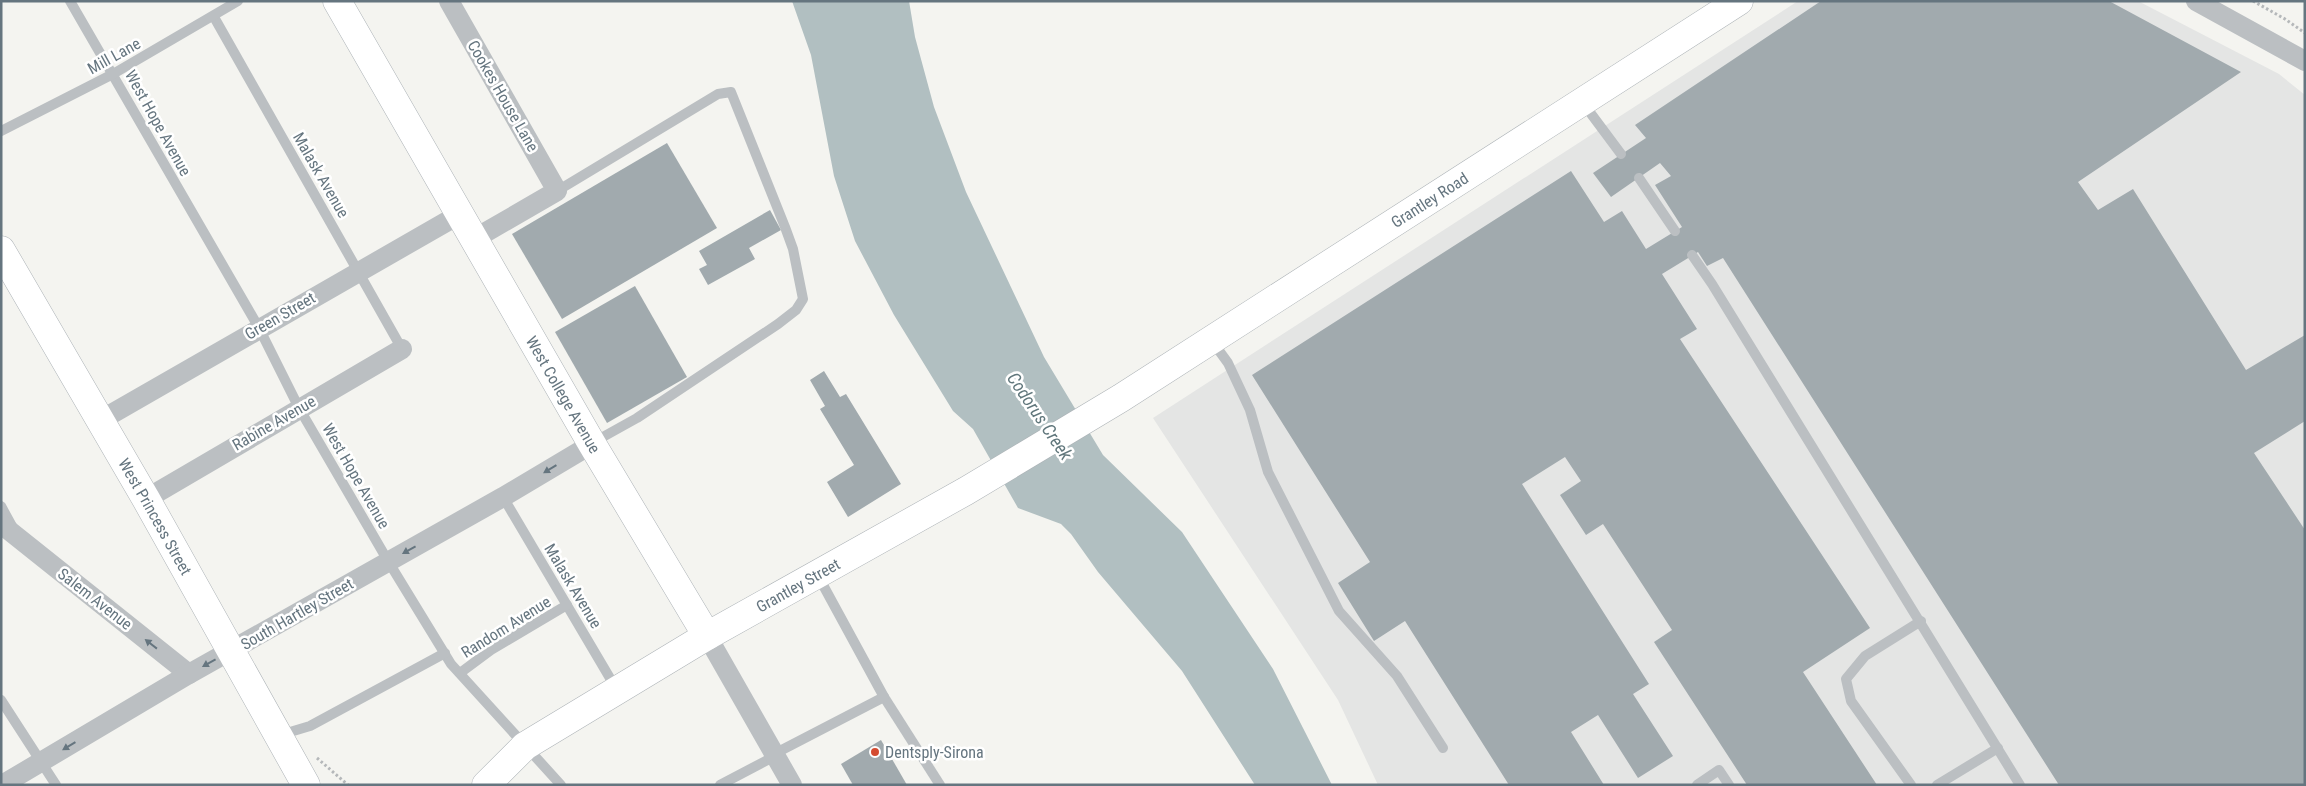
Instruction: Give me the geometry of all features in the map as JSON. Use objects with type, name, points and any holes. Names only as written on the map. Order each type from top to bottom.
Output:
[{"type":"street","name":"West College Avenue","points":[[337,1],[592,444],[707,636],[792,785]]},
{"type":"street","name":"Cookes House Lane","points":[[449,1],[557,191]]},
{"type":"street","name":"Grantley Road","points":[[1121,398],[1583,103],[1739,1]]},
{"type":"street","points":[[2196,1],[2305,61]]},
{"type":"street","points":[[474,238],[557,191]]},
{"type":"street","name":"Green Street","points":[[101,420],[460,214]]},
{"type":"street","name":"West Princess Street","points":[[1,250],[101,420],[306,785]]},
{"type":"street","name":"Rabine Avenue","points":[[146,499],[402,349]]},
{"type":"street","name":"Grantley Street","points":[[486,785],[525,746],[707,636],[966,491],[1121,398]]},
{"type":"street","name":"South Hartley Street","points":[[2,785],[189,674],[503,497],[592,444]]},
{"type":"street","name":"Salem Avenue","points":[[1,524],[189,674]]},
{"type":"lane","name":"West Hope Avenue","points":[[70,1],[259,328],[299,408],[388,561],[445,653],[460,673],[561,785]]},
{"type":"lane","name":"Mill Lane","points":[[1,131],[113,74],[214,17],[238,1]]},
{"type":"lane","name":"Malask Avenue","points":[[214,17],[402,349]]},
{"type":"lane","points":[[557,191],[718,94],[731,92],[793,249],[803,299],[796,310],[778,324],[637,418],[592,444]]},
{"type":"lane","points":[[1583,103],[1622,154]]},
{"type":"lane","points":[[1639,178],[1675,231]]},
{"type":"lane","points":[[1692,256],[1712,284],[1921,621],[2020,785]]},
{"type":"lane","points":[[1212,340],[1228,364],[1250,410],[1268,472],[1339,611],[1397,676],[1443,748]]},
{"type":"lane","name":"Malask Avenue","points":[[503,497],[618,691]]},
{"type":"lane","points":[[1,506],[18,538]]},
{"type":"lane","points":[[816,574],[884,697],[940,785]]},
{"type":"lane","name":"Random Avenue","points":[[460,673],[491,650],[567,606]]},
{"type":"lane","points":[[1911,785],[1851,702],[1846,679],[1865,656],[1921,621]]},
{"type":"lane","points":[[279,735],[310,726],[445,653]]},
{"type":"lane","points":[[720,785],[884,697]]},
{"type":"lane","points":[[1,700],[43,762],[56,785]]},
{"type":"lane","points":[[1936,785],[1998,748]]},
{"type":"lane","points":[[1697,785],[1719,770],[1729,785]]},
{"type":"path","points":[[2253,1],[2305,33]]},
{"type":"shaded area","points":[[1798,1],[2138,1],[2279,74],[2305,95],[2305,785],[1378,785],[1338,700],[1153,418]]},
{"type":"water","name":"Codorus Creek","points":[[792,1],[909,1],[915,37],[934,107],[966,192],[1044,357],[1103,455],[1182,532],[1273,669],[1332,785],[1255,785],[1182,671],[1098,572],[1071,534],[1061,524],[1018,508],[973,429],[953,411],[894,315],[855,241],[834,176],[811,55]]},
{"type":"building","points":[[1821,1],[2109,1],[2241,72],[2078,182],[2098,210],[2133,189],[2246,370],[2305,335],[2305,421],[2254,453],[2305,530],[2305,785],[2059,785],[1723,258],[1707,266],[1698,252],[1662,274],[1697,329],[1680,339],[1870,628],[1803,672],[1877,785],[1747,785],[1654,642],[1672,630],[1603,524],[1586,535],[1560,495],[1581,481],[1565,457],[1522,484],[1649,684],[1633,694],[1673,756],[1638,778],[1598,715],[1571,732],[1604,785],[1509,785],[1405,621],[1374,641],[1338,583],[1370,562],[1252,375],[1571,171],[1604,222],[1622,211],[1646,249],[1682,227],[1655,185],[1671,176],[1660,163],[1611,197],[1593,173],[1646,138],[1635,125]]},
{"type":"building","points":[[667,143],[717,228],[562,319],[512,234]]},
{"type":"building","points":[[770,210],[781,230],[749,248],[755,259],[708,285],[699,269],[707,265],[699,251]]},
{"type":"building","points":[[635,286],[687,377],[607,423],[555,332]]},
{"type":"building","points":[[824,371],[840,397],[846,394],[901,484],[848,517],[827,482],[854,465],[820,409],[825,406],[810,380]]},
{"type":"building","name":"Dentsply-Sirona","points":[[881,740],[907,785],[853,785],[841,764]]},
{"type":"place","name":"Dentsply-Sirona","points":[[875,752]]}]
